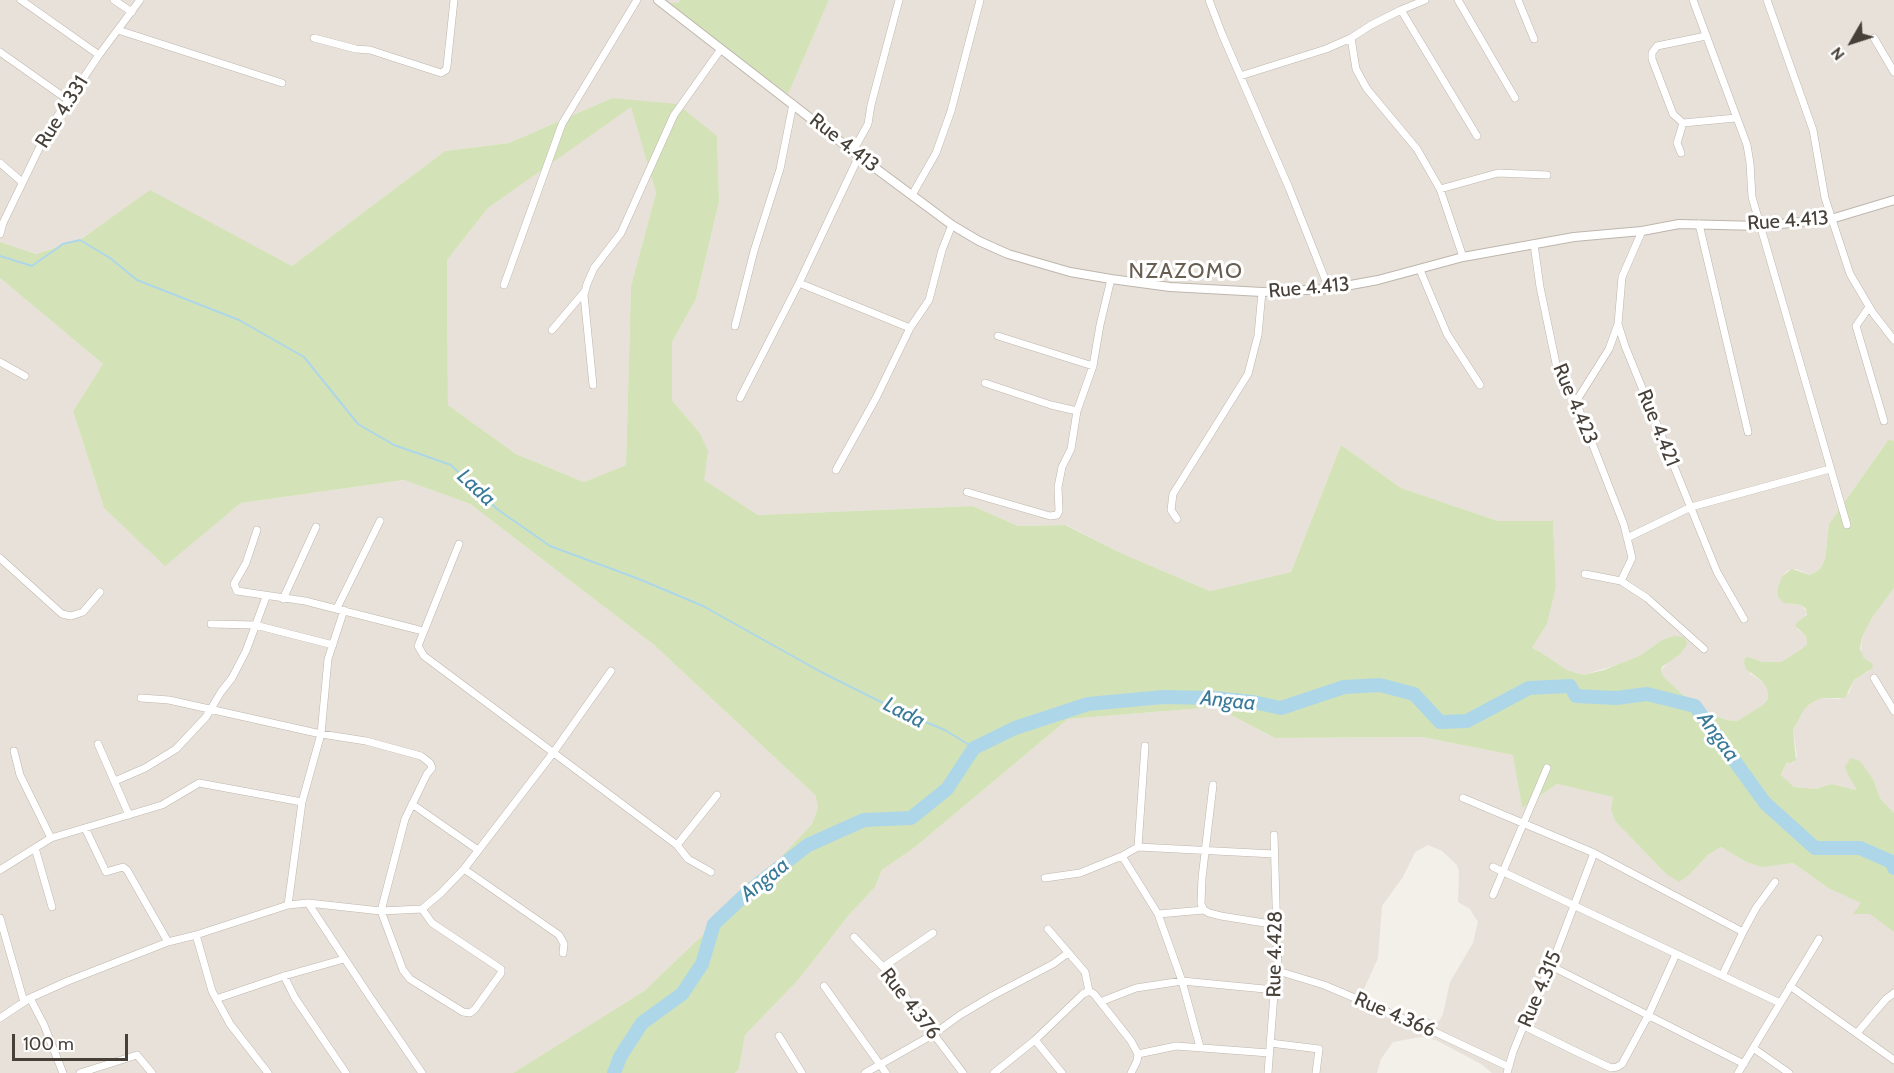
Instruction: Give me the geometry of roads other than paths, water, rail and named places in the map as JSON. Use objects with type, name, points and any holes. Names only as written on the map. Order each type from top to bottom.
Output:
[{"type":"street","points":[[21,0],[99,54]]},
{"type":"street","points":[[114,0],[132,12]]},
{"type":"street","name":"Rue 4.331","points":[[0,234],[3,223],[48,130],[99,54],[140,0]]},
{"type":"street","points":[[314,38],[356,49],[370,50],[441,73],[446,70],[447,66],[453,0]]},
{"type":"street","points":[[504,285],[562,124],[637,0]]},
{"type":"street","name":"Rue 4.413","points":[[658,0],[856,154],[952,225],[1008,254],[1070,272],[1112,279],[1170,287],[1262,292],[1329,289],[1420,270],[1463,257],[1574,237],[1642,231],[1679,224],[1760,226],[1831,219],[1894,200]]},
{"type":"street","points":[[740,398],[799,284],[868,124],[899,0]]},
{"type":"street","points":[[912,195],[936,153],[951,111],[980,0]]},
{"type":"street","points":[[1209,0],[1329,289]]},
{"type":"street","points":[[1240,76],[1326,49],[1351,38],[1401,10],[1409,3],[1425,0]]},
{"type":"street","points":[[1458,0],[1515,98]]},
{"type":"street","points":[[1518,0],[1534,39]]},
{"type":"street","points":[[1693,0],[1747,145],[1752,197],[1847,525]]},
{"type":"street","points":[[1767,0],[1813,130],[1825,198],[1850,274],[1869,307],[1894,340]]},
{"type":"street","points":[[1401,10],[1477,136]]},
{"type":"street","points":[[118,30],[282,83]]},
{"type":"street","points":[[1706,36],[1657,46],[1652,53],[1652,58],[1673,114],[1683,123],[1736,118]]},
{"type":"street","points":[[1351,38],[1356,69],[1367,89],[1417,149],[1440,189],[1463,257]]},
{"type":"street","points":[[1874,38],[1894,72]]},
{"type":"street","points":[[552,330],[585,291],[594,268],[621,233],[674,115],[721,49]]},
{"type":"street","points":[[0,52],[68,100]]},
{"type":"street","points":[[735,326],[754,251],[780,169],[793,104]]},
{"type":"street","points":[[1681,153],[1677,143],[1683,123]]},
{"type":"street","points":[[0,163],[22,182]]},
{"type":"street","points":[[1440,189],[1498,173],[1547,175]]},
{"type":"street","points":[[1699,224],[1748,432]]},
{"type":"street","points":[[836,470],[876,398],[910,328],[929,300],[942,250],[952,225]]},
{"type":"street","name":"Rue 4.421","points":[[1642,231],[1622,277],[1618,324],[1717,572],[1744,619]]},
{"type":"street","name":"Rue 4.423","points":[[1534,244],[1559,378],[1569,394],[1577,400],[1624,525],[1632,558],[1621,581]]},
{"type":"street","points":[[1420,270],[1447,334],[1480,385]]},
{"type":"street","points":[[967,492],[1050,516],[1057,515],[1059,511],[1058,487],[1062,467],[1073,440],[1077,411],[1093,366],[1100,325],[1112,279]]},
{"type":"street","points":[[799,284],[910,328]]},
{"type":"street","points":[[585,291],[593,385]]},
{"type":"street","points":[[1177,519],[1171,510],[1173,494],[1248,374],[1258,335],[1262,292]]},
{"type":"street","points":[[1869,307],[1856,326],[1884,421]]},
{"type":"street","points":[[1577,400],[1609,350],[1618,324]]},
{"type":"street","points":[[998,336],[1093,366]]},
{"type":"street","points":[[0,362],[25,376]]},
{"type":"street","points":[[985,383],[1051,405],[1077,411]]},
{"type":"street","points":[[1627,538],[1690,507],[1830,469]]},
{"type":"street","points":[[288,905],[302,802],[321,734],[328,660],[341,609],[380,521]]},
{"type":"street","points":[[283,599],[316,527]]},
{"type":"street","points":[[257,530],[246,562],[234,584],[237,591],[305,601],[423,631]]},
{"type":"street","points":[[459,544],[418,646],[424,656],[677,845],[688,859],[711,872]]},
{"type":"street","points":[[0,558],[62,614],[71,616],[83,612],[100,592]]},
{"type":"street","points":[[1585,574],[1621,581],[1647,598],[1704,649]]},
{"type":"street","points":[[115,782],[145,768],[176,749],[211,711],[246,651],[266,597]]},
{"type":"street","points":[[211,624],[255,625],[333,645]]},
{"type":"street","points":[[0,1018],[27,1000],[68,981],[168,942],[288,905],[309,903],[381,911],[422,909],[464,869],[553,753],[611,671]]},
{"type":"street","points":[[1874,678],[1894,711]]},
{"type":"street","points":[[141,698],[169,700],[321,734],[366,741],[421,756],[430,763],[432,768],[405,819],[381,911],[403,970],[410,979],[463,1012],[470,1013],[501,973],[501,969],[432,924],[422,909]]},
{"type":"street","points":[[98,744],[129,815]]},
{"type":"street","points":[[1138,847],[1145,746]]},
{"type":"street","points":[[14,751],[20,775],[51,838]]},
{"type":"street","points":[[1493,895],[1547,768]]},
{"type":"street","points":[[0,870],[51,838],[162,806],[199,783],[302,802]]},
{"type":"street","points":[[1213,785],[1201,904],[1209,914],[1276,925]]},
{"type":"street","points":[[677,845],[717,795]]},
{"type":"street","points":[[1463,798],[1594,853],[1743,932]]},
{"type":"street","points":[[412,804],[478,850]]},
{"type":"street","points":[[85,828],[106,872],[123,867],[128,870],[168,942]]},
{"type":"street","name":"Rue 4.428","points":[[1268,1073],[1275,980],[1278,971],[1274,834]]},
{"type":"street","points":[[1045,878],[1080,873],[1138,847],[1274,854]]},
{"type":"street","points":[[35,848],[52,907]]},
{"type":"street","name":"Rue 4.315","points":[[1508,1070],[1594,853]]},
{"type":"street","points":[[1122,856],[1158,914],[1182,981],[1200,1047]]},
{"type":"street","points":[[1493,867],[1780,1004]]},
{"type":"street","points":[[464,869],[559,935],[564,944],[563,953]]},
{"type":"street","points":[[1722,976],[1756,908],[1775,882]]},
{"type":"street","points":[[309,903],[344,959],[422,1073]]},
{"type":"street","points":[[1158,914],[1204,910]]},
{"type":"street","points":[[0,918],[27,1000],[44,1025],[63,1073]]},
{"type":"street","points":[[1048,929],[1085,972],[1089,991],[1094,994],[1131,1041],[1138,1054],[1131,1073]]},
{"type":"street","points":[[883,967],[933,933]]},
{"type":"street","points":[[196,935],[216,999],[230,1024],[268,1073]]},
{"type":"street","name":"Rue 4.376","points":[[854,937],[883,967],[963,1073]]},
{"type":"street","points":[[1738,1073],[1819,939]]},
{"type":"street","points":[[865,1073],[934,1034],[992,996],[1053,964],[1068,953]]},
{"type":"street","points":[[1524,1026],[1611,1068],[1617,1067],[1622,1064],[1648,1016],[1676,954]]},
{"type":"street","points":[[216,999],[344,959]]},
{"type":"street","points":[[1551,966],[1744,1064]]},
{"type":"street","name":"Rue 4.366","points":[[1278,971],[1324,985],[1437,1033],[1508,1070]]},
{"type":"street","points":[[284,976],[294,998],[346,1073]]},
{"type":"street","points":[[1100,1002],[1136,988],[1182,981],[1275,990]]},
{"type":"street","points":[[824,986],[886,1073]]},
{"type":"street","points":[[1790,986],[1894,1060]]},
{"type":"street","points":[[994,1073],[1035,1040],[1083,994],[1089,991]]},
{"type":"street","points":[[1857,1034],[1886,999],[1894,993]]},
{"type":"street","points":[[779,1036],[802,1073]]},
{"type":"street","points":[[1035,1040],[1062,1073]]},
{"type":"street","points":[[1270,1043],[1319,1049],[1316,1073]]},
{"type":"street","points":[[1138,1054],[1176,1046],[1269,1053]]},
{"type":"street","points":[[1753,1048],[1789,1073]]},
{"type":"street","points":[[80,1073],[137,1056],[152,1073]]},
{"type":"waterway","name":"Lada","points":[[0,256],[32,266],[63,244],[80,240],[110,258],[137,280],[239,320],[304,357],[358,424],[394,445],[451,465],[497,509],[550,546],[703,606],[821,672],[901,712],[945,730],[974,748]]},
{"type":"waterway","name":"Angaa","points":[[614,1073],[620,1057],[642,1023],[682,994],[702,964],[714,924],[748,892],[808,845],[864,820],[911,818],[947,789],[974,748],[1015,728],[1088,704],[1163,697],[1214,698],[1253,702],[1281,708],[1344,687],[1380,685],[1414,694],[1440,722],[1467,721],[1529,688],[1570,686],[1576,696],[1616,698],[1647,694],[1695,706],[1765,803],[1815,848],[1860,848],[1892,862],[1894,868]]},
{"type":"district","name":"NZAZOMO","points":[[1186,272]]}]
